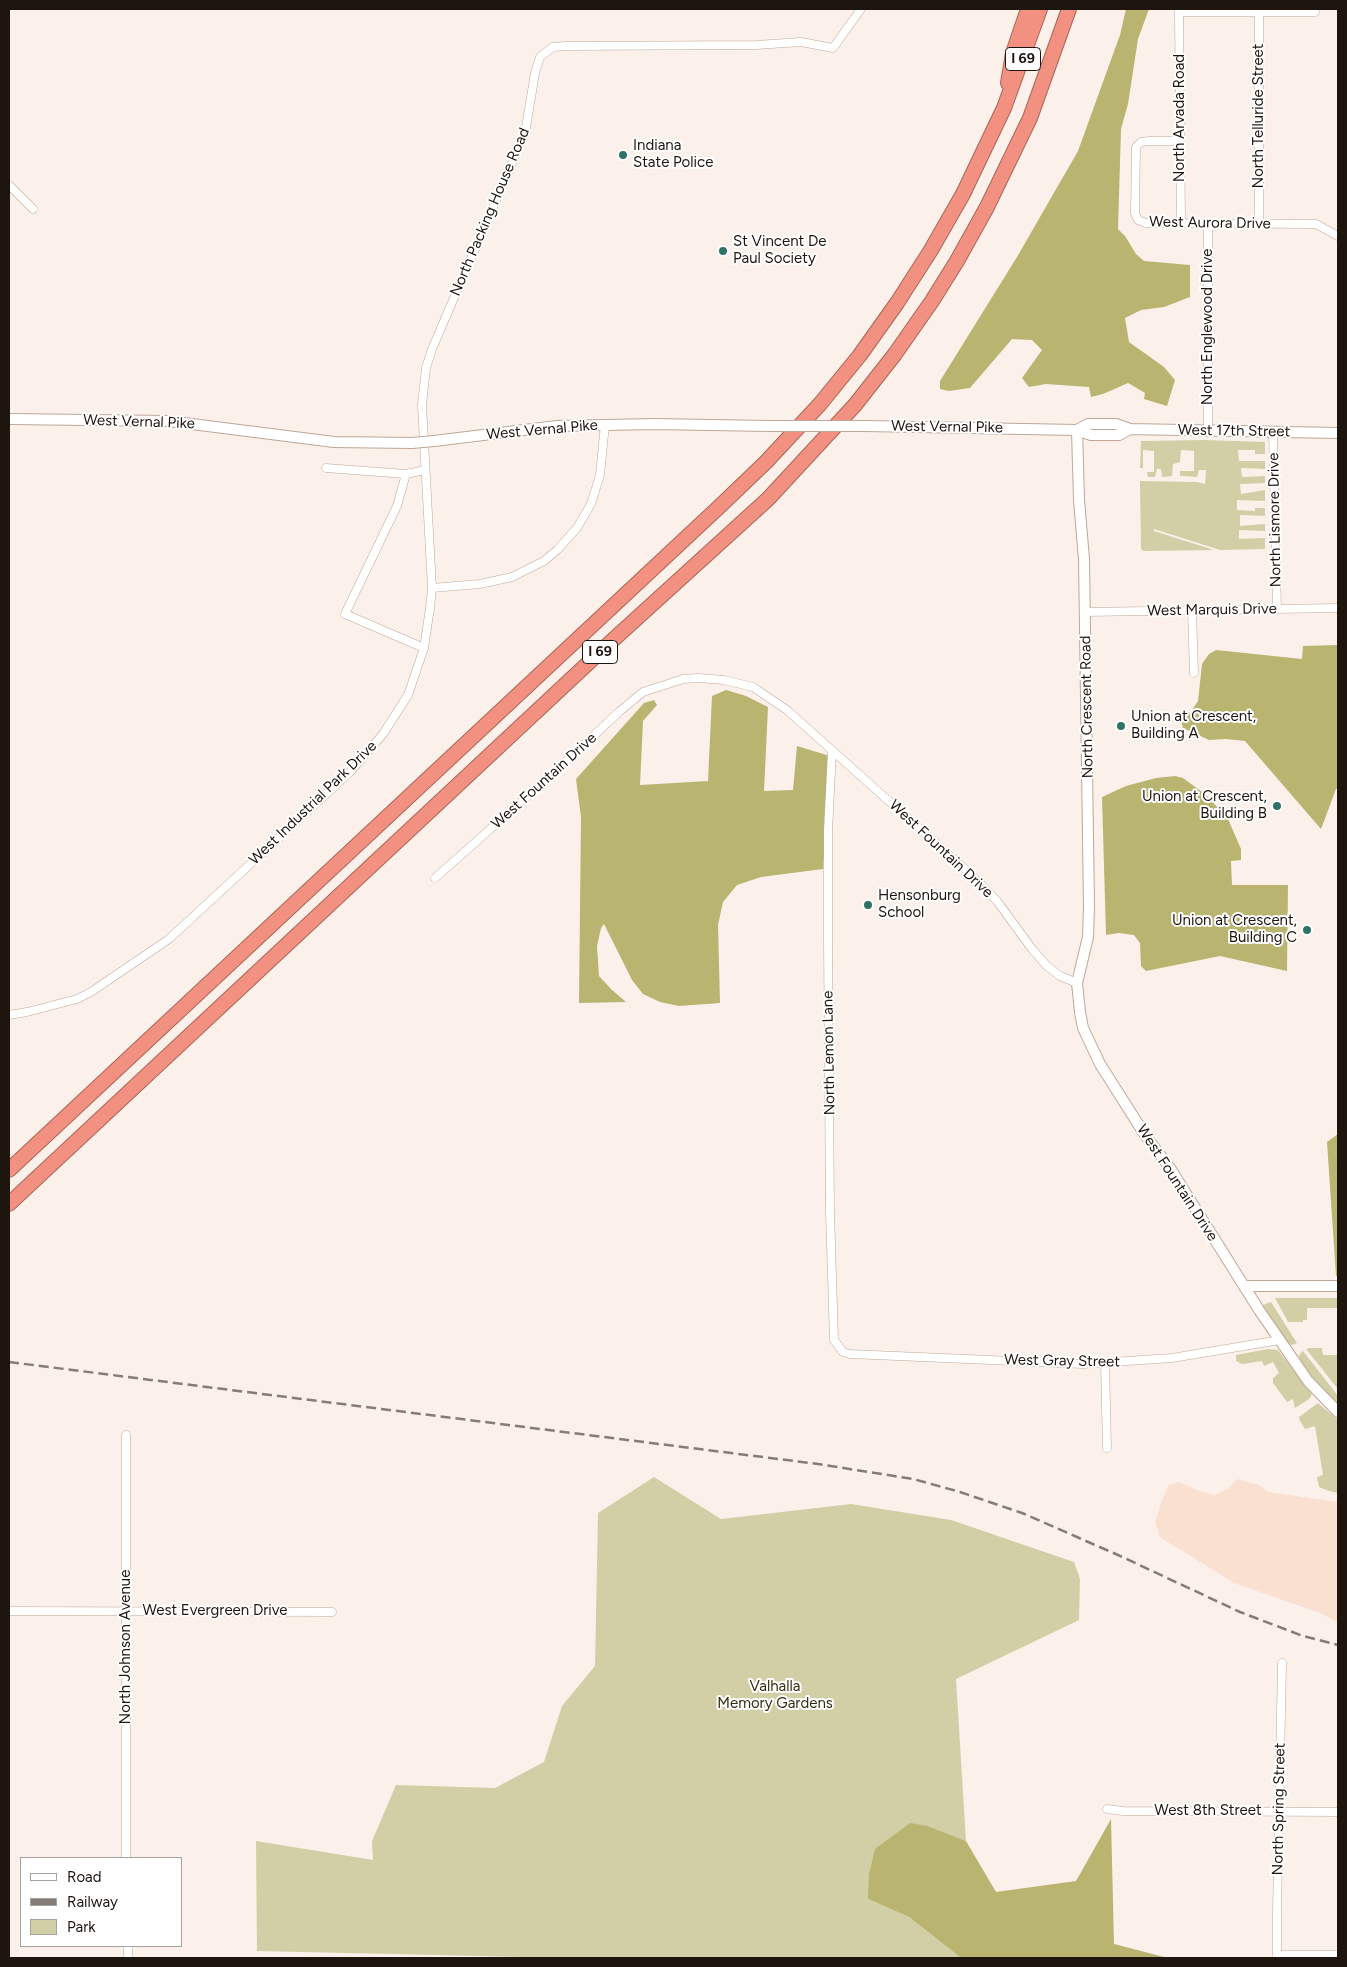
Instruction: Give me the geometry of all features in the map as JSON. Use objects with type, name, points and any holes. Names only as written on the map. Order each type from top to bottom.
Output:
[{"type":"highway","points":[[1004,108],[1013,53],[1028,9]]},
{"type":"highway","name":"I 69","points":[[9,1170],[719,507],[804,421],[860,355],[915,277],[963,194],[1004,108],[1040,9]]},
{"type":"highway","name":"I 69","points":[[9,1204],[614,639],[768,499],[855,405],[895,354],[927,308],[957,261],[987,207],[1033,111],[1069,9]]},
{"type":"main road","name":"West Vernal Pike","points":[[9,419],[168,421],[334,442],[434,441],[526,428],[605,424],[1077,430]]},
{"type":"main road","name":"West 17th Street","points":[[1077,430],[1091,435],[1116,435],[1130,430],[1338,432]]},
{"type":"main road","name":"North Crescent Road","points":[[1077,430],[1086,612],[1090,907],[1088,937],[1077,983]]},
{"type":"main road","name":"West Fountain Drive","points":[[1077,983],[1081,1020],[1087,1040],[1096,1058],[1280,1340],[1308,1380],[1338,1412]]},
{"type":"main road","points":[[1245,1286],[1338,1286]]},
{"type":"street","name":"North Packing House Road","points":[[432,588],[422,405],[426,368],[432,349],[525,133],[535,73],[540,57],[553,47],[566,46],[756,45],[800,42],[833,48],[861,9]]},
{"type":"street","points":[[1259,10],[1315,12]]},
{"type":"street","name":"North Arvada Road","points":[[1181,224],[1179,12],[1259,10]]},
{"type":"street","name":"North Telluride Street","points":[[1259,10],[1259,224]]},
{"type":"street","name":"West Aurora Drive","points":[[1180,141],[1148,141],[1141,142],[1136,147],[1135,213],[1138,220],[1146,223],[1181,224],[1316,224],[1338,236]]},
{"type":"street","points":[[9,185],[34,209]]},
{"type":"street","name":"North Englewood Drive","points":[[1208,224],[1208,431]]},
{"type":"street","points":[[432,588],[480,584],[512,577],[544,561],[557,550],[577,528],[591,504],[601,470],[605,424]]},
{"type":"street","name":"North Lismore Drive","points":[[1273,432],[1277,608]]},
{"type":"street","points":[[326,468],[406,474],[425,470]]},
{"type":"street","points":[[406,474],[397,506],[345,614],[424,648]]},
{"type":"street","name":"West Industrial Park Drive","points":[[9,1015],[59,1005],[91,992],[178,933],[368,754],[408,695],[424,648],[432,588]]},
{"type":"street","name":"West Marquis Drive","points":[[1086,612],[1338,608]]},
{"type":"street","points":[[1192,610],[1194,673]]},
{"type":"street","name":"West Fountain Drive","points":[[435,878],[643,692],[667,683],[683,680],[707,678],[733,681],[753,688],[779,704],[976,879],[1007,915],[1040,959],[1060,976],[1077,983]]},
{"type":"street","name":"North Lemon Lane","points":[[832,751],[828,851],[830,1212],[834,1340],[843,1352]]},
{"type":"street","name":"West Gray Street","points":[[843,1352],[850,1354],[939,1356],[1035,1362],[1105,1363],[1172,1358],[1280,1340]]},
{"type":"street","points":[[1105,1363],[1107,1448]]},
{"type":"street","name":"North Johnson Avenue","points":[[126,1435],[126,1857]]},
{"type":"street","name":"West Evergreen Drive","points":[[9,1611],[332,1612]]},
{"type":"street","name":"North Spring Street","points":[[1282,1664],[1277,1911],[1278,1954],[1338,1954]]},
{"type":"street","name":"West 8th Street","points":[[1107,1809],[1338,1812]]},
{"type":"shaded area","points":[[1126,9],[1149,9],[1138,39],[1128,104],[1121,129],[1118,229],[1125,236],[1136,254],[1144,261],[1190,265],[1190,297],[1164,307],[1141,310],[1125,318],[1129,342],[1164,367],[1175,380],[1167,406],[1144,399],[1145,393],[1128,383],[1091,397],[1089,387],[1046,384],[1029,387],[1022,378],[1042,350],[1032,340],[1012,339],[970,388],[949,391],[940,389],[940,381],[1017,257],[1078,151],[1120,35]]},
{"type":"shaded area","points":[[1338,645],[1338,788],[1321,829],[1245,741],[1209,740],[1183,728],[1181,720],[1188,716],[1198,701],[1202,664],[1209,654],[1216,650],[1302,659],[1303,646]]},
{"type":"shaded area","points":[[726,690],[746,696],[768,707],[764,791],[793,790],[797,746],[830,756],[823,869],[761,877],[737,885],[723,902],[718,925],[720,1003],[679,1006],[660,1002],[643,994],[632,980],[604,924],[601,928],[597,946],[599,976],[626,1002],[579,1003],[581,817],[576,779],[644,703],[654,700],[657,705],[643,721],[640,785],[708,781],[712,696]]},
{"type":"shaded area","points":[[1175,776],[1183,778],[1206,795],[1228,819],[1241,849],[1241,860],[1231,861],[1232,885],[1288,885],[1287,971],[1220,956],[1146,971],[1141,966],[1140,943],[1134,935],[1119,933],[1106,935],[1102,797],[1126,786],[1156,778]]},
{"type":"shaded area","points":[[1338,1134],[1338,1276],[1336,1276],[1327,1142]]},
{"type":"shaded area","points":[[1237,1479],[1259,1485],[1268,1492],[1338,1502],[1338,1623],[1323,1614],[1234,1583],[1160,1537],[1155,1522],[1169,1485],[1179,1482],[1199,1491],[1215,1495],[1229,1488]]},
{"type":"shaded area","points":[[1111,1819],[1114,1944],[1168,1958],[961,1958],[909,1917],[868,1899],[869,1874],[875,1849],[910,1823],[928,1826],[966,1841],[996,1892],[1076,1881]]},
{"type":"green space","points":[[1204,440],[1265,442],[1265,454],[1255,454],[1255,450],[1238,450],[1239,461],[1265,461],[1265,469],[1241,468],[1242,477],[1265,476],[1265,483],[1240,484],[1241,494],[1265,490],[1265,501],[1237,500],[1237,510],[1255,511],[1255,508],[1265,508],[1265,516],[1240,515],[1240,526],[1265,524],[1265,531],[1239,530],[1239,539],[1265,538],[1265,549],[1220,550],[1154,529],[1154,531],[1214,550],[1143,551],[1141,549],[1140,481],[1197,482],[1205,484],[1206,470],[1199,470],[1197,477],[1180,476],[1180,471],[1194,471],[1194,451],[1181,450],[1180,462],[1173,464],[1172,476],[1162,477],[1161,469],[1157,469],[1155,477],[1148,477],[1147,472],[1154,472],[1154,451],[1143,450],[1143,468],[1140,468],[1141,441]]},
{"type":"green space","points":[[1275,1298],[1338,1298],[1338,1308],[1307,1308],[1307,1320],[1303,1320],[1303,1322],[1288,1322]]},
{"type":"green space","points":[[1271,1302],[1297,1343],[1292,1345],[1287,1343],[1263,1305]]},
{"type":"green space","points":[[1322,1348],[1323,1355],[1338,1355],[1338,1389],[1306,1349]]},
{"type":"green space","points":[[1268,1349],[1278,1350],[1312,1394],[1309,1399],[1295,1408],[1293,1399],[1287,1402],[1273,1383],[1273,1378],[1279,1373],[1273,1362],[1264,1366],[1262,1361],[1242,1364],[1236,1361],[1236,1355]]},
{"type":"green space","points":[[1303,1351],[1338,1396],[1338,1405],[1320,1387],[1300,1361],[1299,1355]]},
{"type":"green space","points":[[1318,1403],[1338,1420],[1338,1493],[1319,1487],[1317,1477],[1323,1475],[1315,1426],[1305,1429],[1299,1417]]},
{"type":"green space","name":"Valhalla Memory Gardens","points":[[654,1477],[721,1519],[851,1504],[951,1520],[1074,1562],[1080,1579],[1079,1620],[956,1679],[966,1841],[928,1826],[868,1899],[909,1917],[961,1958],[524,1958],[257,1951],[256,1841],[373,1860],[372,1841],[396,1785],[495,1788],[544,1762],[562,1706],[595,1666],[598,1513]]},
{"type":"railway","points":[[9,1362],[818,1464],[913,1479],[960,1492],[1022,1513],[1240,1612],[1303,1636],[1338,1645]]},
{"type":"place","name":"Indiana State Police","points":[[623,155]]},
{"type":"place","name":"St Vincent De Paul Society","points":[[723,251]]},
{"type":"place","name":"Union at Crescent, Building A","points":[[1121,726]]},
{"type":"place","name":"Union at Crescent, Building B","points":[[1277,806]]},
{"type":"place","name":"Hensonburg School","points":[[868,905]]},
{"type":"place","name":"Union at Crescent, Building C","points":[[1307,930]]}]
